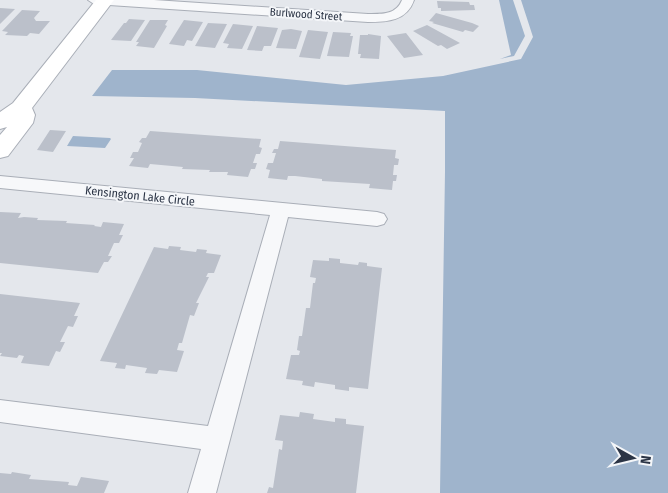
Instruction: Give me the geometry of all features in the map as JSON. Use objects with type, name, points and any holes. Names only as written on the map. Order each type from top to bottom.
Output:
[{"type":"street","name":"Burlwood Street","points":[[101,0],[215,4],[380,18],[399,14],[404,10],[408,0]]},
{"type":"street","points":[[0,122],[21,108],[101,0]]},
{"type":"street","points":[[0,151],[22,123],[24,115],[21,108]]},
{"type":"street","name":"Kensington Lake Circle","points":[[0,182],[377,219]]},
{"type":"street","points":[[202,493],[281,209]]},
{"type":"street","points":[[0,411],[217,439]]},
{"type":"water","points":[[499,0],[513,0],[525,36],[514,56],[500,59],[511,55]]},
{"type":"water","points":[[521,0],[668,0],[668,493],[440,493],[445,111],[195,98],[92,96],[112,70],[197,70],[346,85],[443,76],[521,59],[533,37]]},
{"type":"water","points":[[73,136],[111,139],[105,148],[67,146]]},
{"type":"building","points":[[437,1],[469,2],[470,5],[474,5],[475,10],[441,11],[441,8],[438,8]]},
{"type":"building","points":[[0,8],[15,9],[0,24]]},
{"type":"building","points":[[22,10],[40,11],[34,18],[36,21],[50,21],[39,34],[30,33],[27,36],[5,35],[8,32],[2,31]]},
{"type":"building","points":[[436,13],[479,26],[473,32],[465,30],[463,32],[432,23],[434,22],[429,21]]},
{"type":"building","points":[[129,19],[145,20],[131,41],[111,40],[124,23]]},
{"type":"building","points":[[150,20],[168,20],[165,25],[167,26],[154,48],[136,46],[139,42],[136,42]]},
{"type":"building","points":[[184,20],[203,22],[192,41],[187,40],[184,46],[169,44]]},
{"type":"building","points":[[208,23],[227,24],[215,48],[195,46]]},
{"type":"building","points":[[233,24],[253,26],[242,49],[227,48],[229,44],[223,43]]},
{"type":"building","points":[[427,25],[460,43],[447,49],[441,45],[438,46],[413,31]]},
{"type":"building","points":[[257,26],[278,28],[271,46],[264,46],[262,51],[247,50]]},
{"type":"building","points":[[282,30],[302,31],[296,49],[276,48]]},
{"type":"building","points":[[308,30],[328,32],[320,59],[299,57]]},
{"type":"building","points":[[333,32],[351,33],[350,36],[353,36],[349,57],[327,56]]},
{"type":"building","points":[[406,33],[423,55],[404,58],[387,36]]},
{"type":"building","points":[[360,35],[381,36],[379,59],[360,58],[361,54],[358,54]]},
{"type":"building","points":[[50,130],[66,131],[53,152],[37,150]]},
{"type":"building","points":[[150,131],[261,139],[259,147],[262,148],[260,154],[256,154],[253,163],[257,163],[255,169],[251,169],[248,177],[227,175],[228,172],[182,169],[183,167],[150,164],[148,168],[129,166],[134,158],[130,158],[133,152],[138,152],[142,143],[139,142],[142,138],[146,138]]},
{"type":"building","points":[[280,141],[396,150],[395,158],[399,159],[398,165],[394,165],[393,175],[397,175],[396,181],[393,181],[392,190],[369,188],[370,184],[322,181],[322,179],[295,176],[288,176],[287,180],[268,178],[270,170],[266,169],[268,163],[273,163],[276,153],[272,153],[274,149],[278,149]]},
{"type":"building","points":[[0,212],[21,213],[18,218],[67,221],[66,223],[101,227],[103,222],[124,224],[119,235],[123,235],[119,243],[114,243],[108,256],[112,256],[108,262],[104,262],[98,273],[0,263]]},
{"type":"building","points":[[169,246],[181,247],[180,250],[196,252],[197,249],[207,250],[206,253],[221,255],[214,273],[208,273],[206,277],[209,277],[196,303],[199,303],[194,316],[190,315],[182,343],[179,343],[177,350],[184,351],[177,372],[159,370],[157,374],[145,373],[147,368],[126,365],[125,369],[115,368],[117,363],[100,361],[154,247],[168,249]]},
{"type":"building","points":[[329,258],[340,259],[340,263],[358,265],[359,262],[367,263],[367,266],[382,268],[368,389],[349,387],[349,391],[335,389],[335,385],[315,382],[314,387],[302,385],[303,381],[286,379],[291,355],[299,355],[300,351],[297,350],[299,336],[302,336],[306,308],[310,308],[313,283],[315,283],[316,278],[310,277],[313,260],[329,261]]},
{"type":"building","points":[[0,294],[80,303],[74,316],[78,316],[73,327],[68,326],[60,342],[65,342],[60,352],[56,351],[49,366],[21,363],[24,356],[19,355],[17,358],[0,356],[2,353],[0,353]]},
{"type":"building","points":[[300,412],[314,414],[313,419],[335,422],[335,418],[346,419],[346,424],[364,426],[356,493],[267,493],[269,487],[273,488],[279,449],[282,450],[283,441],[275,440],[280,415],[299,417]]},
{"type":"building","points":[[12,472],[31,475],[29,479],[69,482],[68,485],[77,486],[81,477],[109,481],[104,493],[0,493],[0,473],[11,474]]}]
